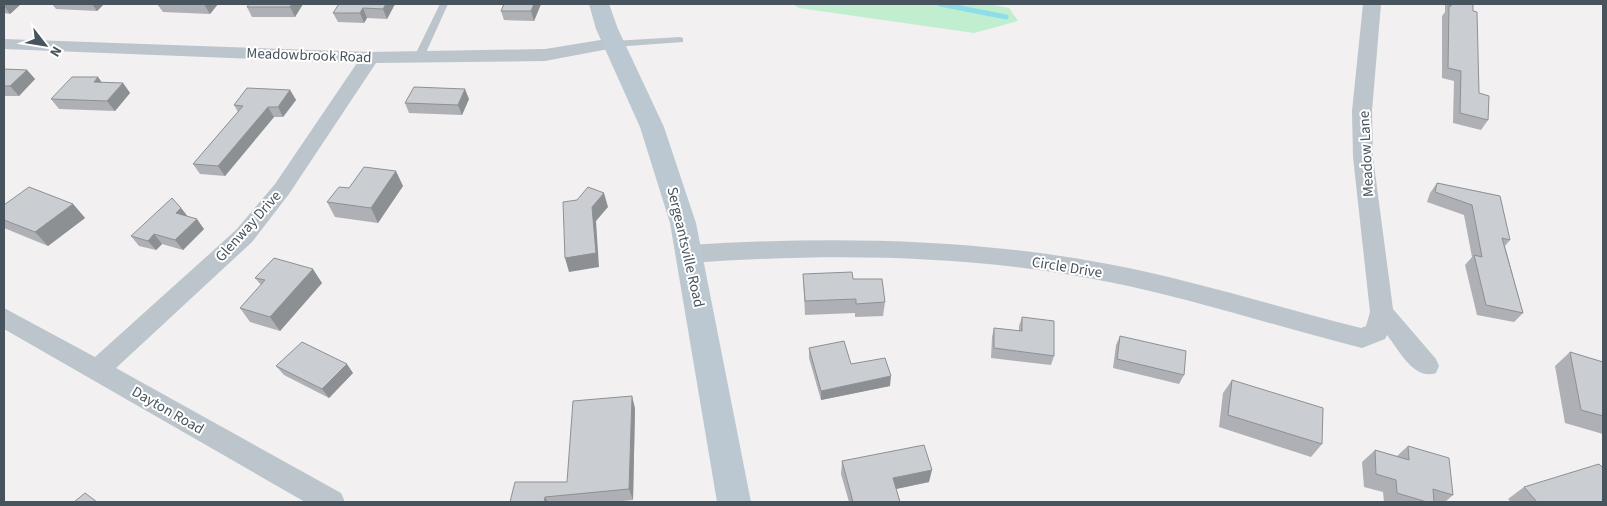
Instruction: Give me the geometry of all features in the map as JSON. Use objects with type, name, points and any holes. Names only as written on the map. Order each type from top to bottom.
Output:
[{"type":"main road","name":"Sergeantsville Road","points":[[599,4],[614,44],[652,128],[673,187],[690,254],[734,502]]},
{"type":"street","name":"Meadow Lane","points":[[1372,4],[1362,111],[1362,132],[1382,312]]},
{"type":"street","name":"Meadowbrook Road","points":[[4,44],[370,58],[545,55],[614,44]]},
{"type":"street","name":"Glenway Drive","points":[[97,370],[218,262],[255,223],[282,189],[370,58]]},
{"type":"street","name":"Circle Drive","points":[[690,254],[794,248],[941,252],[1008,258],[1078,267],[1145,281],[1362,338],[1376,332],[1382,312]]},
{"type":"street","points":[[1382,312],[1427,366]]},
{"type":"street","name":"Dayton Road","points":[[5,320],[331,502]]},
{"type":"lane","points":[[419,57],[444,4]]},
{"type":"lane","points":[[614,44],[680,40]]},
{"type":"green space","points":[[792,4],[989,4],[1009,8],[1018,21],[974,33],[799,8]]},
{"type":"building","points":[[249,4],[292,4],[290,7],[247,7]]},
{"type":"building","points":[[339,4],[386,4],[383,9],[363,8],[360,13],[333,13]]},
{"type":"building","points":[[504,4],[534,4],[531,11],[501,11]]},
{"type":"building","points":[[1451,4],[1473,4],[1473,11],[1477,12],[1479,93],[1489,96],[1488,120],[1460,113],[1461,71],[1448,68],[1449,6]]},
{"type":"building","points":[[4,69],[27,70],[10,86],[4,86]]},
{"type":"building","points":[[72,77],[98,77],[94,82],[123,83],[107,101],[51,99]]},
{"type":"building","points":[[414,87],[465,89],[458,105],[405,103]]},
{"type":"building","points":[[247,88],[290,90],[278,107],[268,107],[218,166],[193,164],[243,106],[234,105]]},
{"type":"building","points":[[364,167],[396,171],[371,208],[327,202],[339,187],[349,188]]},
{"type":"building","points":[[1437,183],[1500,196],[1510,240],[1502,238],[1523,313],[1486,305],[1474,255],[1482,257],[1472,205],[1435,192]]},
{"type":"building","points":[[29,187],[73,204],[35,232],[4,220],[4,205]]},
{"type":"building","points":[[588,187],[604,193],[592,207],[596,253],[565,258],[563,202],[577,200]]},
{"type":"building","points":[[172,198],[181,208],[176,213],[197,219],[175,240],[154,234],[148,241],[131,236]]},
{"type":"building","points":[[274,258],[313,269],[270,317],[240,308],[265,280],[255,278]]},
{"type":"building","points":[[852,272],[853,279],[882,279],[885,302],[856,304],[856,299],[805,301],[803,274]]},
{"type":"building","points":[[1022,317],[1054,321],[1054,356],[994,348],[994,328],[1022,331]]},
{"type":"building","points":[[1120,336],[1186,351],[1184,375],[1117,359]]},
{"type":"building","points":[[844,341],[851,364],[885,358],[891,376],[821,391],[809,348]]},
{"type":"building","points":[[302,342],[347,364],[322,389],[276,366]]},
{"type":"building","points":[[1570,352],[1603,362],[1603,416],[1581,410]]},
{"type":"building","points":[[1232,380],[1323,408],[1322,444],[1228,415]]},
{"type":"building","points":[[632,396],[629,489],[545,497],[544,502],[510,502],[515,482],[567,482],[573,401]]},
{"type":"building","points":[[924,445],[932,470],[893,478],[900,502],[853,502],[842,461]]},
{"type":"building","points":[[1408,446],[1449,458],[1453,495],[1433,489],[1434,502],[1427,502],[1397,493],[1396,480],[1376,474],[1375,450],[1409,460]]},
{"type":"building","points":[[1599,464],[1603,468],[1603,502],[1537,502],[1524,487]]},
{"type":"building","points":[[85,493],[97,502],[74,502]]},
{"type":"waterway","points":[[940,4],[1006,17]]}]
